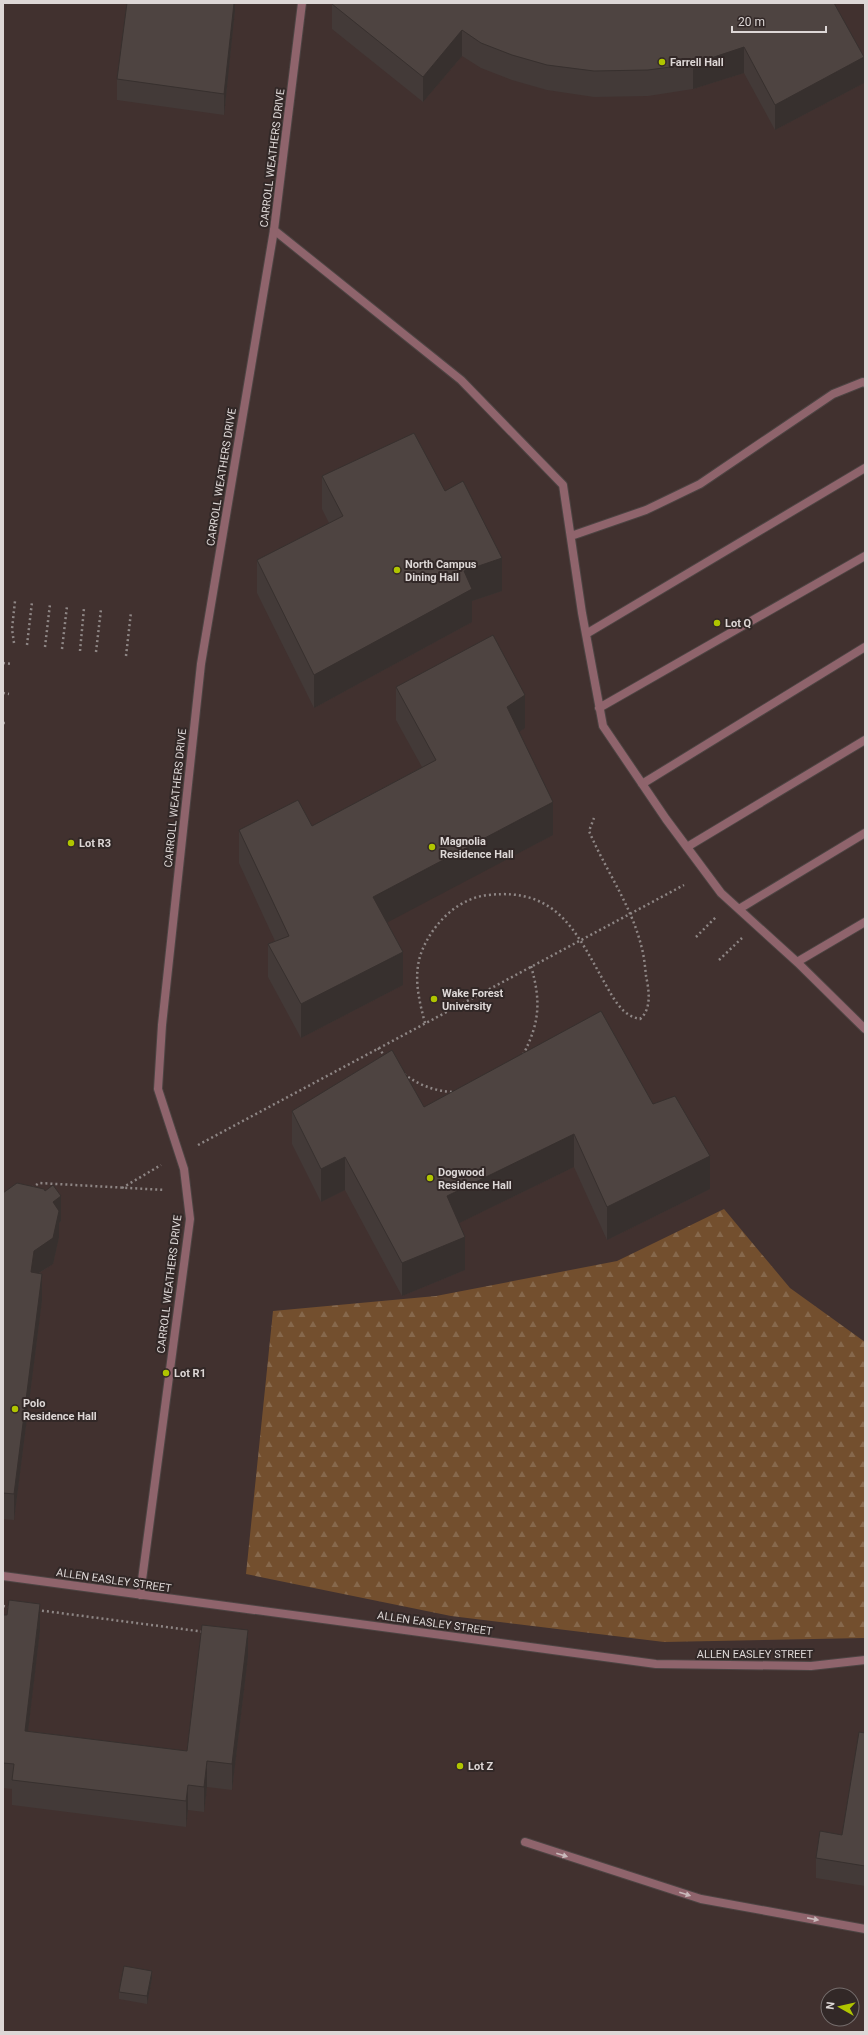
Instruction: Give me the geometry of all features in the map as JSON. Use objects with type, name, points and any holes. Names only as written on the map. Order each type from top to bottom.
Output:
[{"type":"street","name":"CARROLL WEATHERS DRIVE","points":[[140,1595],[190,1219],[188,1191],[184,1169],[158,1089],[162,1025],[201,664],[274,230],[302,3]]},
{"type":"street","points":[[274,230],[462,380],[563,486],[602,726],[721,893],[797,962],[865,1029]]},
{"type":"street","points":[[571,536],[646,510],[700,484],[832,394],[863,382],[865,383]]},
{"type":"street","points":[[586,634],[865,468]]},
{"type":"street","points":[[599,708],[865,556]]},
{"type":"street","points":[[642,784],[865,647]]},
{"type":"street","points":[[687,846],[865,740]]},
{"type":"street","points":[[738,909],[865,833]]},
{"type":"street","points":[[797,962],[865,922]]},
{"type":"street","name":"ALLEN EASLEY STREET","points":[[3,1576],[656,1664],[811,1666],[865,1660]]},
{"type":"street","points":[[525,1842],[700,1899],[865,1929]]},
{"type":"path","points":[[14,644],[12,629],[15,601]]},
{"type":"path","points":[[27,645],[32,602]]},
{"type":"path","points":[[45,647],[50,604]]},
{"type":"path","points":[[62,649],[67,606]]},
{"type":"path","points":[[80,650],[84,608]]},
{"type":"path","points":[[96,652],[102,609]]},
{"type":"path","points":[[126,656],[131,612]]},
{"type":"path","points":[[3,664],[12,664]]},
{"type":"path","points":[[3,693],[9,694]]},
{"type":"path","points":[[425,1023],[417,995],[417,971],[423,947],[437,924],[456,907],[480,896],[500,894],[520,895],[543,902],[563,918],[580,940],[613,998],[631,1017],[640,1019],[646,1014],[648,1006],[648,986],[641,945],[629,913],[589,831],[594,818]]},
{"type":"path","points":[[194,1147],[629,913],[684,885]]},
{"type":"path","points":[[696,937],[732,902]]},
{"type":"path","points":[[719,960],[755,925]]},
{"type":"path","points":[[518,1061],[523,1055],[534,1032],[538,1006],[536,986],[531,966]]},
{"type":"path","points":[[378,1048],[391,1062]]},
{"type":"path","points":[[401,1071],[417,1083],[440,1091],[458,1092]]},
{"type":"path","points":[[121,1188],[163,1164]]},
{"type":"path","points":[[27,1192],[39,1183],[188,1191]]},
{"type":"path","points":[[3,1606],[11,1607]]},
{"type":"path","points":[[35,1610],[208,1632]]},
{"type":"shaded area","name":"Wake Forest University","points":[[3,3],[865,3],[865,2032],[3,2032]]},
{"type":"green space","points":[[724,1209],[790,1288],[865,1342],[865,1638],[664,1642],[451,1616],[246,1574],[273,1311],[436,1296],[617,1261]]},
{"type":"building","points":[[127,3],[234,3],[224,94],[117,79]]},
{"type":"building","name":"Farrell Hall","points":[[332,3],[834,3],[864,57],[775,105],[744,47],[693,64],[648,70],[594,71],[547,65],[512,55],[481,43],[462,30],[423,77]]},
{"type":"building","name":"North Campus Dining Hall","points":[[414,433],[445,491],[463,481],[502,558],[464,571],[472,589],[314,675],[257,560],[343,516],[322,476]]},
{"type":"building","name":"Magnolia Residence Hall","points":[[493,635],[525,695],[507,707],[553,802],[373,897],[403,952],[301,1004],[268,944],[289,936],[239,830],[298,800],[312,826],[436,760],[396,687]]},
{"type":"building","name":"Dogwood Residence Hall","points":[[601,1011],[653,1104],[675,1096],[710,1156],[607,1207],[574,1134],[447,1196],[465,1237],[402,1263],[345,1157],[321,1169],[292,1111],[392,1050],[424,1107]]},
{"type":"building","name":"Polo Residence Hall","points":[[17,1183],[44,1189],[45,1191],[53,1185],[61,1196],[53,1202],[59,1211],[53,1238],[34,1251],[31,1272],[42,1274],[14,1494],[3,1493],[3,1193]]},
{"type":"building","points":[[9,1600],[40,1604],[25,1731],[187,1751],[202,1625],[248,1630],[232,1764],[207,1761],[204,1787],[188,1785],[186,1801],[12,1780],[14,1764],[3,1763],[3,1615],[7,1615]]},
{"type":"building","points":[[859,1732],[865,1733],[865,1866],[816,1858],[820,1831],[842,1835]]},
{"type":"building","points":[[124,1966],[152,1971],[147,1996],[119,1992]]},
{"type":"place","name":"Farrell Hall","points":[[662,62]]},
{"type":"place","name":"North Campus Dining Hall","points":[[397,570]]},
{"type":"place","name":"Lot Q","points":[[717,623]]},
{"type":"place","name":"Lot R3","points":[[71,843]]},
{"type":"place","name":"Magnolia Residence Hall","points":[[432,847]]},
{"type":"place","name":"Wake Forest University","points":[[434,999]]},
{"type":"place","name":"Dogwood Residence Hall","points":[[430,1178]]},
{"type":"place","name":"Lot R1","points":[[166,1373]]},
{"type":"place","name":"Polo Residence Hall","points":[[15,1409]]},
{"type":"place","name":"Lot Z","points":[[460,1766]]}]
